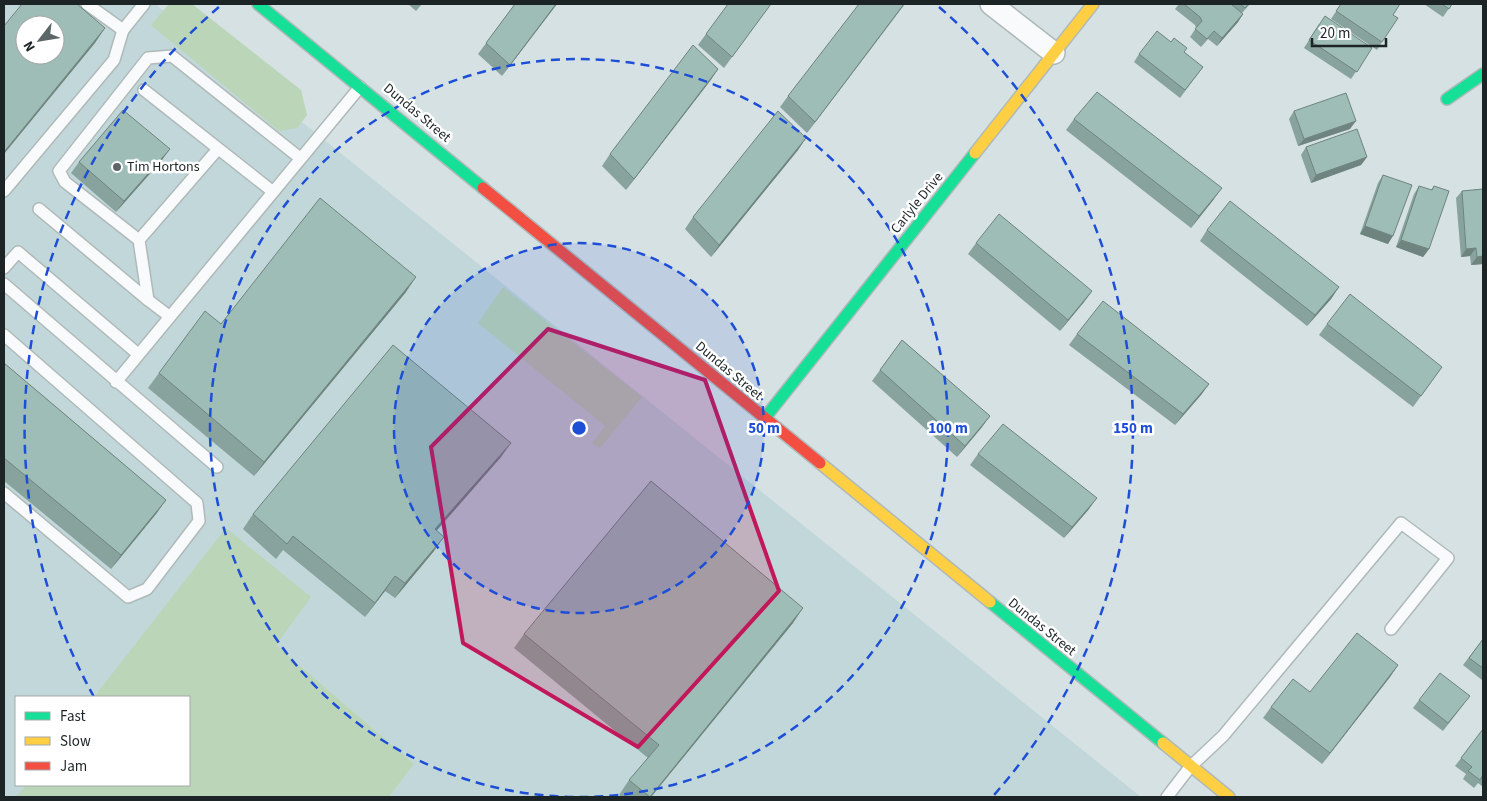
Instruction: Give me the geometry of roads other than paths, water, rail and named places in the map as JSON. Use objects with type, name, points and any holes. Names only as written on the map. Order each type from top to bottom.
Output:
[{"type":"main road","name":"Dundas Street","points":[[258,4],[361,86],[764,420],[1229,797]]},
{"type":"main road","name":"Carlyle Drive","points":[[764,420],[1093,4]]},
{"type":"main road","points":[[1447,99],[1483,74]]},
{"type":"street","points":[[992,4],[1054,52]]},
{"type":"lane","points":[[87,4],[123,30]]},
{"type":"lane","points":[[4,191],[114,60],[123,30],[144,4]]},
{"type":"lane","points":[[148,300],[139,240],[65,182],[59,170],[148,58],[172,56],[300,158]]},
{"type":"lane","points":[[116,382],[272,191],[361,86]]},
{"type":"lane","points":[[144,90],[272,191]]},
{"type":"lane","points":[[139,240],[218,149]]},
{"type":"lane","points":[[39,209],[169,316]]},
{"type":"lane","points":[[4,268],[18,252],[138,354]]},
{"type":"lane","points":[[4,284],[217,467]]},
{"type":"lane","points":[[4,335],[197,503],[199,521],[147,589],[128,597],[4,493]]},
{"type":"lane","points":[[1167,797],[1190,767],[1223,736],[1401,523],[1448,558],[1390,629]]},
{"type":"place","name":"Tim Hortons","points":[[117,167]]}]
